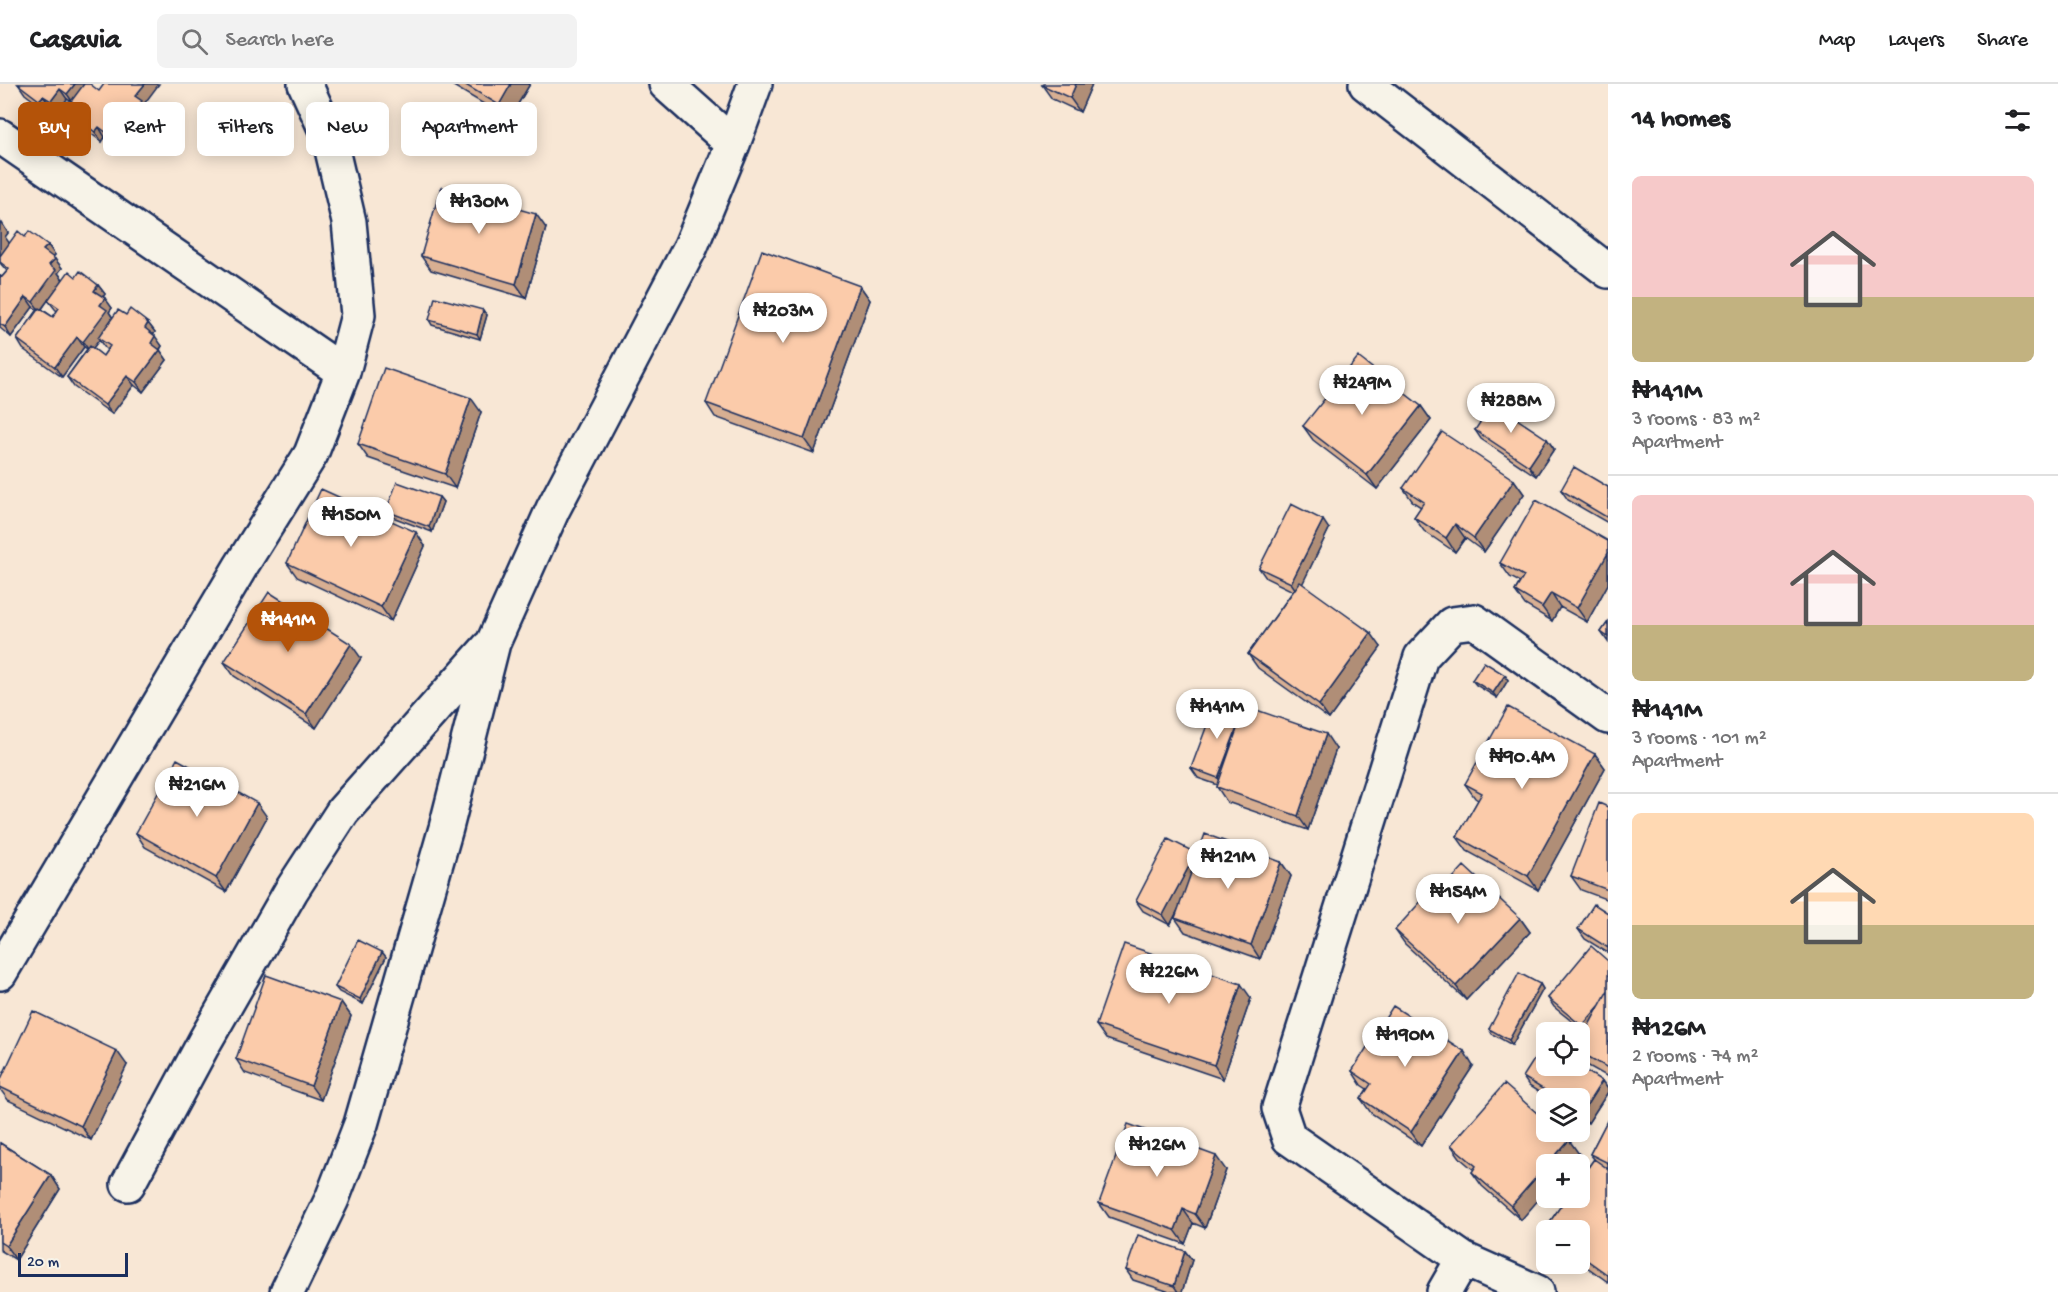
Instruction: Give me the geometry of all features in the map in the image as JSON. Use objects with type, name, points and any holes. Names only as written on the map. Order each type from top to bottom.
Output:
[{"type":"street","points":[[0,972],[240,566],[311,454],[343,372],[358,315],[349,222],[329,137],[305,84]]},
{"type":"street","points":[[666,84],[734,144]]},
{"type":"street","points":[[287,1292],[332,1199],[361,1124],[446,828],[493,643],[553,509],[691,246],[734,144],[755,84]]},
{"type":"street","points":[[1366,84],[1608,271]]},
{"type":"street","points":[[0,136],[343,372]]},
{"type":"street","points":[[1537,1292],[1462,1259],[1288,1138],[1279,1108],[1421,657],[1452,624],[1474,621],[1608,717]]},
{"type":"street","points":[[128,1184],[205,1041],[285,901],[343,811],[493,643]]},
{"type":"street","points":[[1444,1292],[1462,1259]]},
{"type":"building","points":[[18,84],[75,84],[67,94],[60,89],[51,101],[43,96],[39,100]]},
{"type":"building","points":[[84,84],[90,84],[99,91],[104,84],[145,84],[135,96],[141,102],[103,102],[103,130],[99,127],[95,132],[91,129],[91,102],[70,102]]},
{"type":"building","points":[[464,84],[511,84],[501,102],[494,102]]},
{"type":"building","points":[[1043,84],[1076,84],[1070,98]]},
{"type":"building","points":[[441,187],[536,214],[516,284],[421,256]]},
{"type":"building","points":[[18,231],[25,237],[29,231],[48,245],[43,250],[55,259],[49,265],[56,270],[33,302],[26,297],[5,327],[0,324],[0,276],[2,277],[9,269],[0,262],[0,256]]},
{"type":"building","points":[[762,250],[860,286],[804,439],[706,403]]},
{"type":"building","points":[[69,271],[76,277],[80,271],[98,285],[94,291],[105,298],[100,305],[107,310],[83,342],[77,337],[55,367],[17,339],[39,308],[53,317],[59,308],[48,300]]},
{"type":"building","points":[[435,297],[483,310],[477,334],[429,320]]},
{"type":"building","points":[[130,309],[148,323],[145,328],[155,336],[151,343],[160,350],[136,382],[127,376],[105,405],[67,377],[90,346],[103,356],[110,346],[98,338],[118,310],[126,315]]},
{"type":"building","points":[[1358,357],[1421,406],[1367,475],[1303,426]]},
{"type":"building","points":[[384,368],[471,398],[445,474],[358,444]]},
{"type":"building","points":[[1493,403],[1547,439],[1529,466],[1475,430]]},
{"type":"building","points":[[1442,432],[1514,480],[1474,538],[1455,524],[1446,538],[1414,517],[1424,502],[1403,488]]},
{"type":"building","points":[[1574,467],[1608,487],[1608,518],[1561,490]]},
{"type":"building","points":[[397,482],[439,497],[429,527],[386,511]]},
{"type":"building","points":[[321,489],[416,532],[381,607],[287,563]]},
{"type":"building","points":[[1536,500],[1608,541],[1608,553],[1577,608],[1551,593],[1542,607],[1515,591],[1524,576],[1500,563]]},
{"type":"building","points":[[1291,504],[1323,520],[1291,583],[1259,568]]},
{"type":"building","points":[[1300,582],[1371,633],[1319,705],[1248,654]]},
{"type":"building","points":[[269,592],[351,644],[306,714],[224,662]]},
{"type":"building","points":[[1608,622],[1608,637],[1601,632]]},
{"type":"building","points":[[1484,662],[1505,675],[1493,693],[1472,680]]},
{"type":"building","points":[[1216,701],[1243,712],[1218,778],[1191,768]]},
{"type":"building","points":[[1245,706],[1326,734],[1298,816],[1217,787]]},
{"type":"building","points":[[1508,707],[1595,754],[1528,876],[1457,837],[1482,793],[1465,784]]},
{"type":"building","points":[[177,759],[257,803],[216,878],[136,833]]},
{"type":"building","points":[[1599,803],[1608,807],[1608,890],[1571,876]]},
{"type":"building","points":[[1205,834],[1281,862],[1251,945],[1175,918]]},
{"type":"building","points":[[1168,839],[1196,853],[1163,915],[1136,901]]},
{"type":"building","points":[[1464,866],[1520,918],[1456,986],[1395,930],[1434,887],[1440,892]]},
{"type":"building","points":[[1594,904],[1608,913],[1608,948],[1578,929]]},
{"type":"building","points":[[358,940],[382,952],[360,999],[335,987]]},
{"type":"building","points":[[1124,944],[1241,984],[1214,1065],[1096,1025]]},
{"type":"building","points":[[1591,946],[1608,961],[1608,990],[1600,1005],[1585,1022],[1577,1022],[1548,998]]},
{"type":"building","points":[[1519,973],[1540,984],[1509,1040],[1489,1029]]},
{"type":"building","points":[[266,975],[341,1002],[311,1086],[236,1059]]},
{"type":"building","points":[[1608,990],[1608,1068],[1590,1058],[1590,1023]]},
{"type":"building","points":[[1393,1006],[1464,1051],[1411,1132],[1361,1099],[1371,1084],[1352,1071]]},
{"type":"building","points":[[33,1011],[117,1051],[81,1126],[0,1087],[0,1081]]},
{"type":"building","points":[[1536,1057],[1536,1076],[1590,1076],[1590,1073],[1602,1081],[1590,1100],[1590,1088],[1541,1088],[1523,1077]]},
{"type":"building","points":[[1504,1084],[1536,1112],[1536,1142],[1567,1142],[1557,1154],[1536,1154],[1536,1177],[1511,1206],[1472,1172],[1476,1166],[1451,1145]]},
{"type":"building","points":[[1608,1119],[1608,1163],[1590,1154]]},
{"type":"building","points":[[1128,1124],[1216,1156],[1195,1214],[1183,1209],[1175,1230],[1099,1203]]},
{"type":"building","points":[[0,1143],[51,1175],[6,1246],[0,1242]]},
{"type":"building","points":[[1594,1159],[1608,1169],[1608,1275],[1590,1262],[1590,1220],[1551,1220],[1559,1208],[1590,1208],[1590,1165]]},
{"type":"building","points":[[1138,1235],[1185,1251],[1174,1286],[1126,1270]]}]
